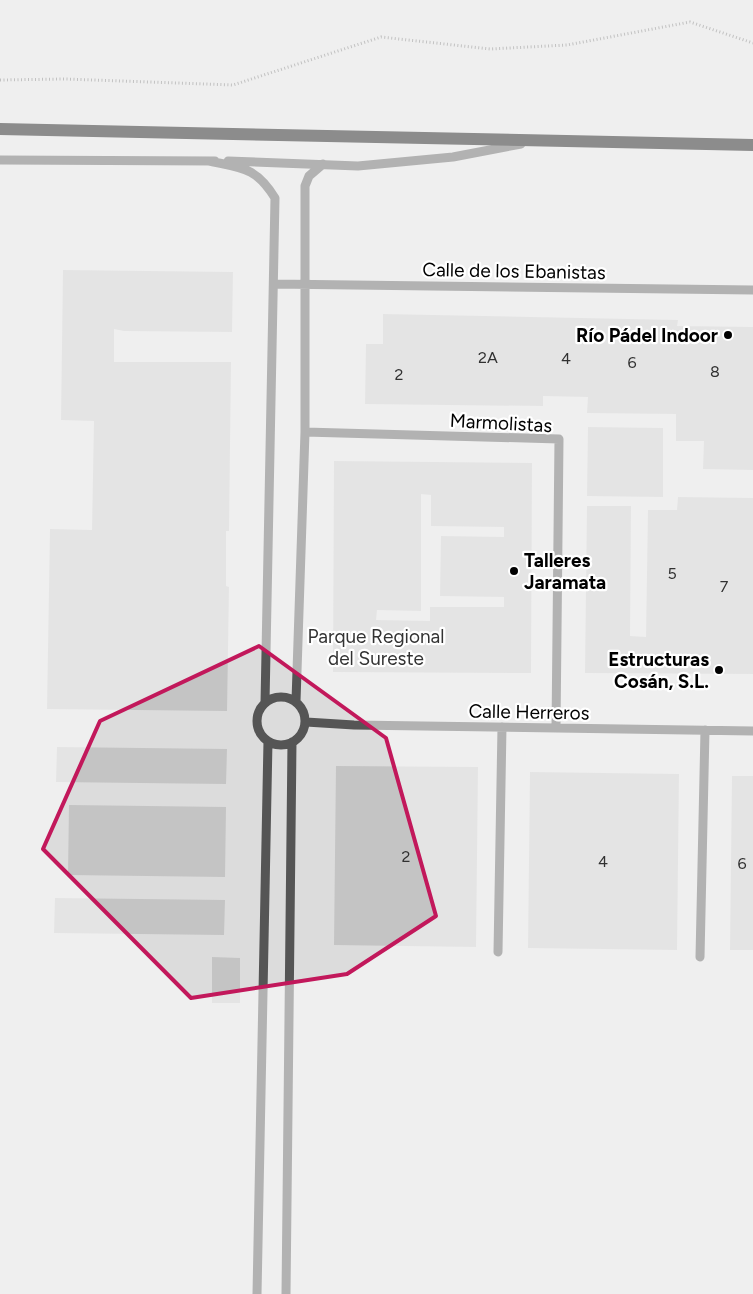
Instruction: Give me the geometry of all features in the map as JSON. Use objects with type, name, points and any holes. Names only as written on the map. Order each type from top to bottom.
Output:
[{"type":"main road","points":[[0,129],[753,145]]},
{"type":"lane","points":[[0,160],[209,160],[358,166],[453,157],[544,140]]},
{"type":"lane","points":[[209,160],[255,173],[266,184],[275,198],[265,703]]},
{"type":"lane","points":[[296,701],[280,697],[265,703],[261,708],[257,722],[259,730],[268,741],[280,745],[292,742],[302,734],[306,722],[305,714],[296,701],[305,432],[305,186],[310,176],[323,164]]},
{"type":"lane","name":"Calle de los Ebanistas","points":[[274,284],[753,290]]},
{"type":"lane","name":"Marmolistas","points":[[305,432],[559,439],[556,728]]},
{"type":"lane","name":"Calle Herreros","points":[[306,722],[354,725],[753,731]]},
{"type":"lane","points":[[498,952],[502,727]]},
{"type":"lane","points":[[700,957],[705,730]]},
{"type":"lane","points":[[257,1294],[268,741]]},
{"type":"lane","points":[[286,1294],[292,742]]},
{"type":"path","points":[[0,80],[233,85],[381,37],[490,49],[567,46],[690,22],[753,43]]},
{"type":"highlighted area","points":[[259,646],[386,738],[436,916],[347,974],[191,998],[43,849],[100,721]]},
{"type":"green space","name":"Parque Regional del Sureste","points":[[0,0],[753,0],[753,1294],[0,1294]]},
{"type":"building","points":[[63,270],[233,272],[232,332],[124,331],[114,329],[114,362],[231,362],[229,531],[226,531],[226,586],[229,587],[227,711],[47,709],[50,529],[92,530],[94,421],[61,420]]},
{"type":"building","points":[[383,314],[678,320],[677,326],[753,327],[753,470],[703,469],[704,441],[676,441],[676,414],[587,413],[588,397],[543,396],[543,406],[365,404],[366,344],[383,344]]},
{"type":"building","points":[[588,427],[663,428],[663,497],[587,496]]},
{"type":"building","points":[[334,461],[532,463],[531,673],[333,672]],"holes":[[[421,494],[431,495],[431,526],[504,527],[504,537],[441,536],[440,596],[504,597],[504,607],[430,607],[430,621],[376,620],[377,610],[421,611]]]},
{"type":"building","points":[[678,497],[753,498],[753,674],[585,673],[587,506],[631,506],[630,636],[646,637],[648,510],[677,510]]},
{"type":"building","points":[[57,747],[227,749],[226,784],[56,782]]},
{"type":"building","points":[[336,766],[478,767],[476,947],[334,945]]},
{"type":"building","points":[[530,772],[679,774],[677,950],[528,948]]},
{"type":"building","points":[[732,776],[753,776],[753,950],[730,950]]},
{"type":"building","points":[[69,805],[226,807],[225,877],[68,875]]},
{"type":"building","points":[[55,898],[225,900],[224,935],[54,933]]},
{"type":"building","points":[[212,957],[240,958],[240,1003],[212,1003]]},
{"type":"place","name":"Río Pádel Indoor","points":[[728,335]]},
{"type":"place","name":"Talleres Jaramata","points":[[514,571]]},
{"type":"place","name":"Estructuras Cosán, S.L.","points":[[719,670]]}]
